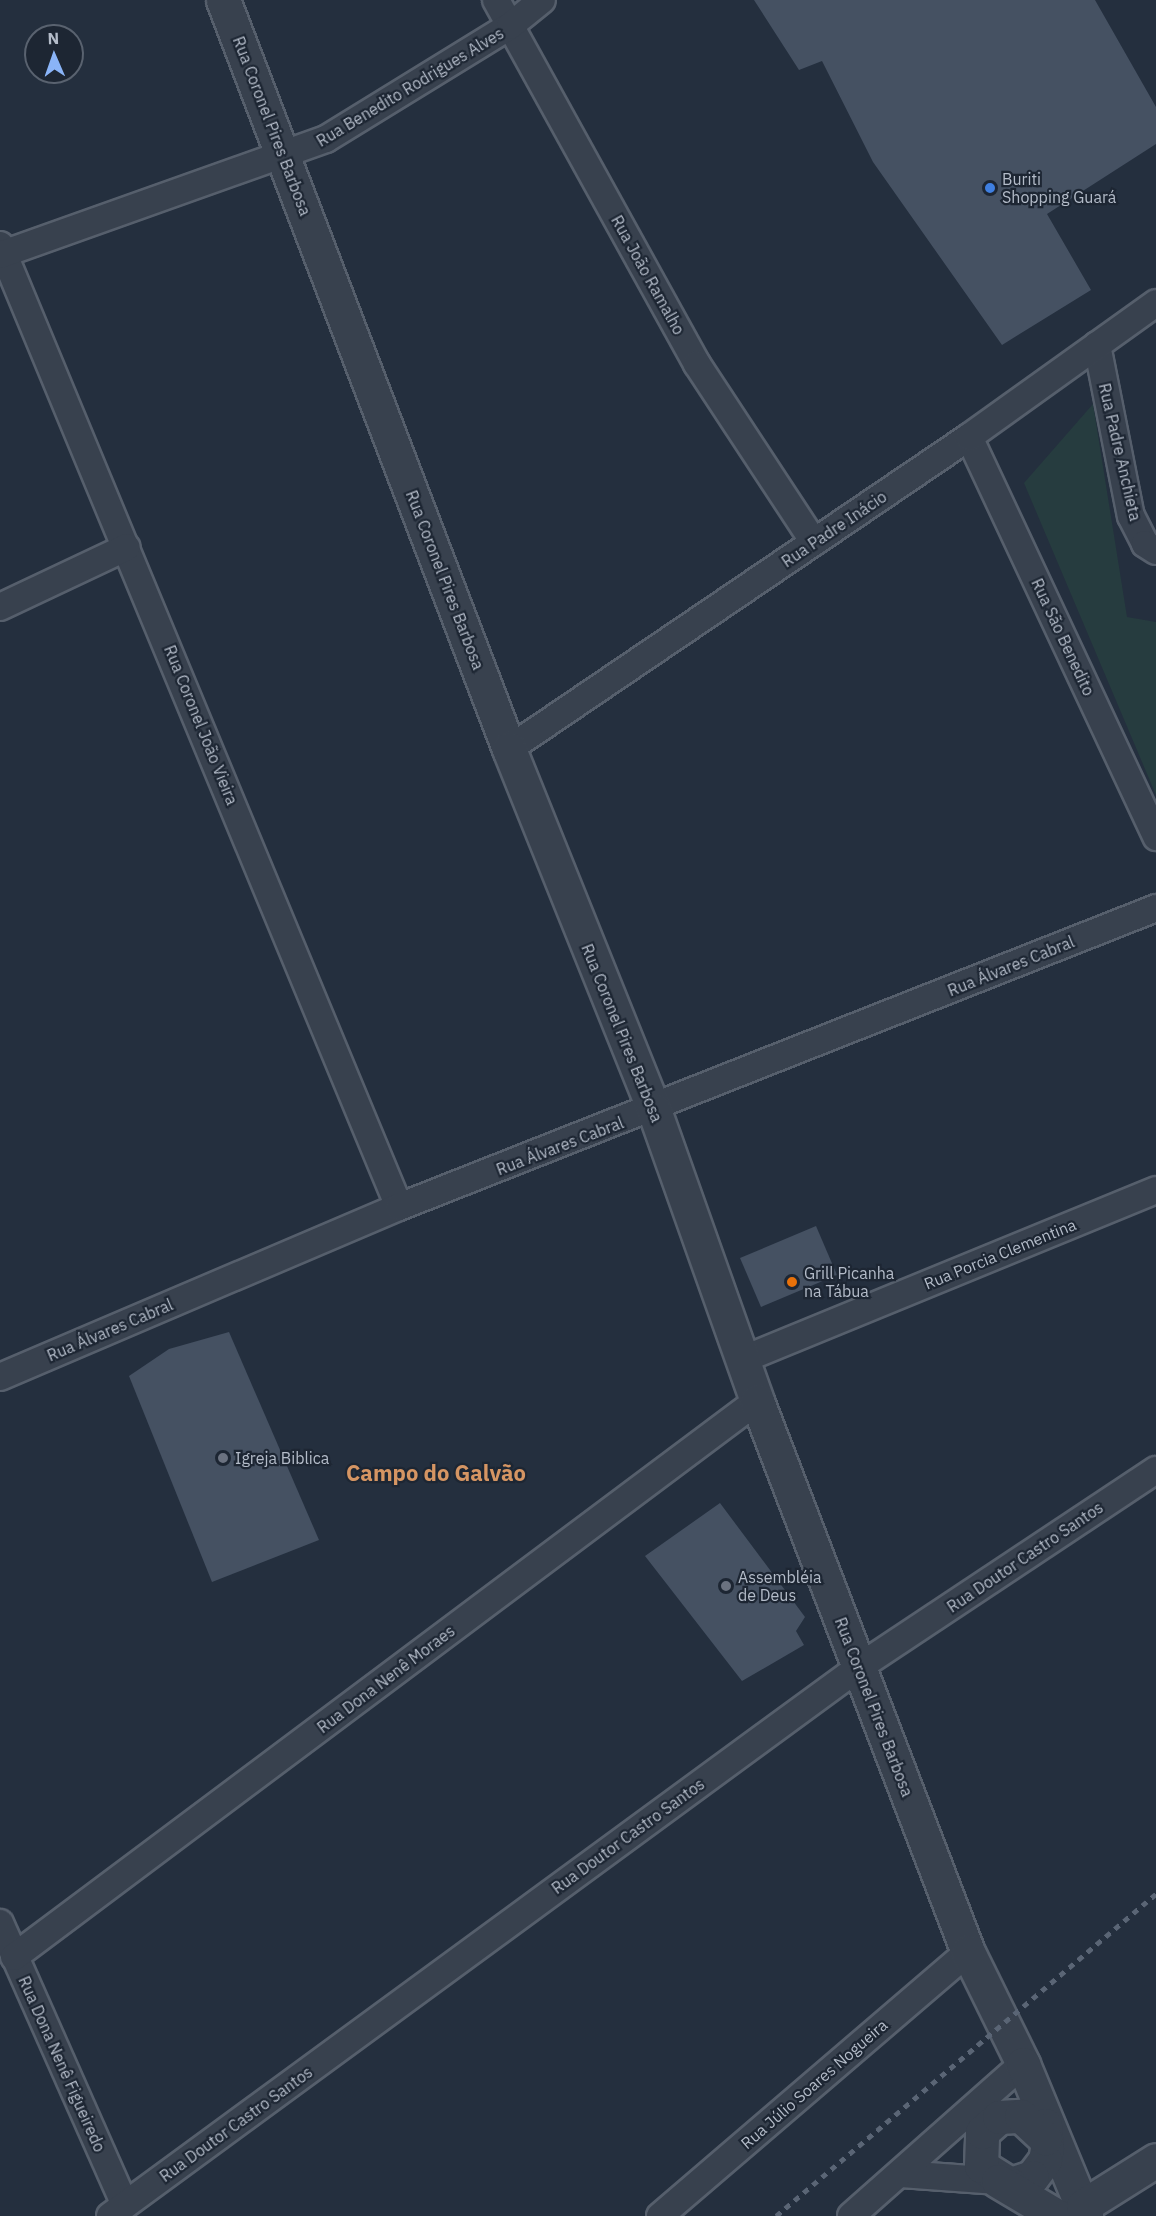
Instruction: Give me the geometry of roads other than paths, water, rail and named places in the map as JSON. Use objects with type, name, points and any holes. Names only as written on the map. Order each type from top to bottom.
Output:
[{"type":"street","name":"Rua Coronel Pires Barbosa","points":[[223,0],[509,749],[654,1110],[757,1401],[858,1668],[968,1952],[1023,2064],[1046,2135],[1074,2205]]},
{"type":"street","name":"Rua João Ramalho","points":[[496,0],[698,364],[814,542]]},
{"type":"street","name":"Rua Benedito Rodrigues Alves","points":[[1,251],[285,158],[326,140],[510,26],[542,0]]},
{"type":"street","name":"Rua Coronel João Vieira","points":[[1,251],[127,547],[399,1207]]},
{"type":"street","name":"Rua Padre Inácio","points":[[509,749],[969,437],[1156,303]]},
{"type":"street","name":"Rua Padre Anchieta","points":[[1097,345],[1131,516],[1145,544],[1156,551]]},
{"type":"street","name":"Rua São Benedito","points":[[969,437],[1156,837]]},
{"type":"street","points":[[0,607],[127,547]]},
{"type":"street","name":"Rua Álvares Cabral","points":[[0,1377],[399,1207],[654,1110],[1156,908]]},
{"type":"street","name":"Rua Porcia Clementina","points":[[744,1359],[1156,1190]]},
{"type":"street","name":"Rua Dona Nenê Moraes","points":[[14,1957],[757,1401]]},
{"type":"street","name":"Rua Doutor Castro Santos","points":[[117,2210],[858,1668],[1156,1470]]},
{"type":"street","name":"Rua Dona Nenê Figueiredo","points":[[0,1923],[117,2210]]},
{"type":"street","name":"Rua Júlio Soares Nogueira","points":[[660,2216],[968,1952]]},
{"type":"street","points":[[1004,2182],[978,2154],[989,2123],[1023,2064]]},
{"type":"street","points":[[850,2216],[947,2134],[1023,2064]]},
{"type":"street","name":"Rua Coronel Pires Barbosa","points":[[989,2123],[1021,2116],[1046,2135]]},
{"type":"street","points":[[1004,2182],[1032,2177],[1046,2135]]},
{"type":"street","points":[[900,2174],[952,2174],[1004,2182],[1074,2205],[1156,2160]]},
{"type":"railway","points":[[776,2216],[1156,1894]]},
{"type":"place","name":"Buriti Shopping Guará","points":[[990,188]]},
{"type":"place","name":"Grill Picanha na Tábua","points":[[792,1282]]},
{"type":"place","name":"Igreja Biblica","points":[[223,1458]]},
{"type":"place","name":"Assembléia de Deus","points":[[726,1586]]},
{"type":"district","name":"Campo do Galvão","points":[[436,1473]]}]
